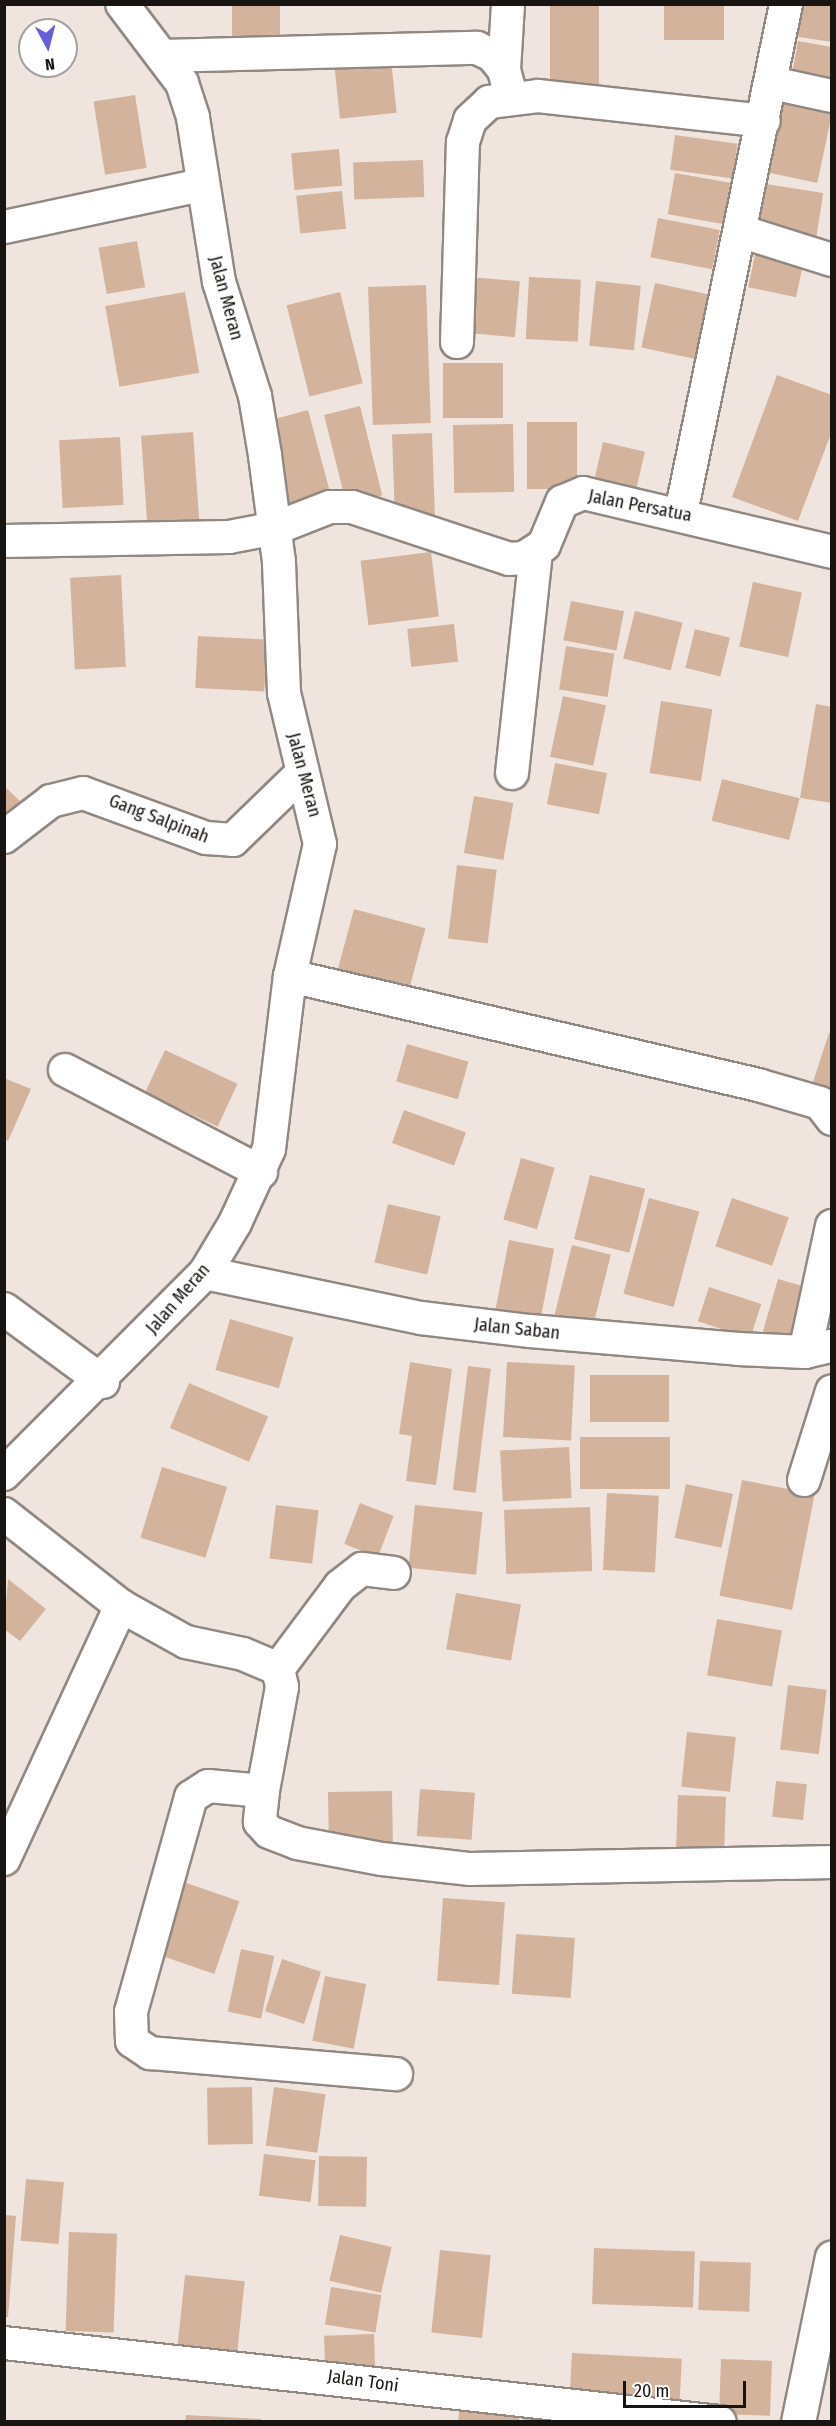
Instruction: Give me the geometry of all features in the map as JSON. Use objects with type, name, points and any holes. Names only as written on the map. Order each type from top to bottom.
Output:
[{"type":"street","name":"Jalan Meran","points":[[4,1474],[103,1382],[205,1273],[261,1172],[268,1149],[290,976],[320,844],[300,775],[284,693],[276,528],[255,396],[219,282],[193,117],[182,82],[122,4]]},
{"type":"street","points":[[457,342],[463,142],[470,120],[508,85],[508,4]]},
{"type":"street","points":[[681,513],[743,232],[786,4]]},
{"type":"street","points":[[162,56],[477,48],[492,55],[508,85],[538,96],[764,121]]},
{"type":"street","points":[[771,83],[831,96]]},
{"type":"street","points":[[4,227],[202,185]]},
{"type":"street","points":[[743,232],[831,260]]},
{"type":"street","name":"Jalan Persatua","points":[[536,553],[562,501],[571,496],[681,513],[831,552]]},
{"type":"street","points":[[4,541],[229,537],[276,528],[303,514],[352,507],[509,559],[536,553],[512,773]]},
{"type":"street","name":"Gang Salpinah","points":[[4,837],[51,801],[83,793],[206,838],[233,840],[300,775]]},
{"type":"street","points":[[290,976],[758,1084],[819,1103],[831,1119]]},
{"type":"street","points":[[65,1070],[261,1172]]},
{"type":"street","points":[[818,1349],[831,1226]]},
{"type":"street","name":"Jalan Saban","points":[[205,1273],[421,1318],[818,1349]]},
{"type":"street","points":[[4,1309],[103,1382]]},
{"type":"street","points":[[804,1480],[831,1391]]},
{"type":"street","points":[[4,1514],[121,1606],[186,1641],[278,1669]]},
{"type":"street","points":[[394,1573],[362,1569],[340,1586],[278,1669],[282,1686],[262,1791],[260,1822],[269,1832],[382,1859],[470,1869],[831,1862]]},
{"type":"street","points":[[4,1859],[121,1606]]},
{"type":"street","points":[[262,1791],[208,1786],[191,1797],[131,2012],[132,2041],[150,2053],[396,2074]]},
{"type":"street","points":[[798,2421],[831,2257]]},
{"type":"street","name":"Jalan Toni","points":[[4,2343],[286,2370],[453,2408],[720,2421]]},
{"type":"building","points":[[232,4],[280,4],[280,44],[232,44]]},
{"type":"building","points":[[550,4],[599,4],[599,85],[550,85]]},
{"type":"building","points":[[664,4],[724,4],[724,40],[664,40]]},
{"type":"building","points":[[797,4],[832,4],[832,42],[793,36]]},
{"type":"building","points":[[798,41],[832,47],[832,87],[791,80]]},
{"type":"building","points":[[391,59],[397,113],[340,119],[334,65]]},
{"type":"building","points":[[135,95],[147,168],[105,175],[94,102]]},
{"type":"building","points":[[778,103],[832,114],[817,183],[763,171]]},
{"type":"building","points":[[675,135],[737,144],[733,178],[670,170]]},
{"type":"building","points":[[339,149],[342,186],[294,190],[291,153]]},
{"type":"building","points":[[423,160],[424,197],[354,199],[353,162]]},
{"type":"building","points":[[675,173],[730,183],[723,224],[668,214]]},
{"type":"building","points":[[766,184],[823,193],[816,240],[758,231]]},
{"type":"building","points":[[342,191],[346,229],[300,234],[296,196]]},
{"type":"building","points":[[658,218],[720,230],[712,269],[650,257]]},
{"type":"building","points":[[137,241],[145,287],[107,294],[99,248]]},
{"type":"building","points":[[756,250],[804,260],[796,297],[748,287]]},
{"type":"building","points":[[470,277],[520,281],[515,337],[465,333]]},
{"type":"building","points":[[529,277],[581,280],[578,342],[526,339]]},
{"type":"building","points":[[596,281],[641,286],[634,350],[589,346]]},
{"type":"building","points":[[655,283],[713,295],[699,360],[641,348]]},
{"type":"building","points":[[426,285],[431,423],[373,425],[368,287]]},
{"type":"building","points":[[185,292],[199,373],[119,387],[105,306]]},
{"type":"building","points":[[340,292],[363,383],[309,397],[287,305]]},
{"type":"building","points":[[443,363],[503,363],[503,418],[443,418]]},
{"type":"building","points":[[777,375],[832,395],[832,431],[798,521],[732,497]]},
{"type":"building","points":[[360,406],[382,495],[346,504],[324,415]]},
{"type":"building","points":[[308,410],[333,502],[285,514],[261,423]]},
{"type":"building","points":[[527,422],[577,422],[577,489],[527,489]]},
{"type":"building","points":[[513,424],[514,492],[454,493],[453,425]]},
{"type":"building","points":[[193,432],[200,526],[148,529],[141,436]]},
{"type":"building","points":[[432,433],[435,515],[395,516],[392,434]]},
{"type":"building","points":[[120,437],[124,505],[63,508],[59,440]]},
{"type":"building","points":[[603,442],[645,452],[634,497],[592,488]]},
{"type":"building","points":[[431,552],[439,617],[368,625],[361,561]]},
{"type":"building","points":[[121,575],[126,667],[75,670],[70,578]]},
{"type":"building","points":[[753,582],[802,592],[788,657],[739,647]]},
{"type":"building","points":[[571,601],[624,611],[616,651],[563,640]]},
{"type":"building","points":[[635,611],[683,623],[671,670],[623,659]]},
{"type":"building","points":[[454,624],[458,662],[411,667],[407,629]]},
{"type":"building","points":[[695,629],[730,638],[720,677],[685,668]]},
{"type":"building","points":[[198,636],[267,640],[264,692],[195,688]]},
{"type":"building","points":[[566,646],[614,654],[608,697],[559,689]]},
{"type":"building","points":[[563,696],[606,705],[593,766],[550,757]]},
{"type":"building","points":[[661,701],[712,709],[701,781],[650,773]]},
{"type":"building","points":[[816,704],[832,707],[832,803],[800,798]]},
{"type":"building","points":[[555,763],[607,773],[599,814],[547,804]]},
{"type":"building","points":[[722,779],[800,798],[789,840],[712,821]]},
{"type":"building","points":[[4,786],[24,805],[4,824]]},
{"type":"building","points":[[474,796],[513,803],[503,860],[464,853]]},
{"type":"building","points":[[457,865],[497,870],[488,943],[448,938]]},
{"type":"building","points":[[354,909],[425,928],[407,998],[335,979]]},
{"type":"building","points":[[829,1033],[832,1034],[832,1094],[811,1088]]},
{"type":"building","points":[[407,1044],[469,1062],[458,1099],[396,1081]]},
{"type":"building","points":[[165,1050],[238,1084],[218,1126],[145,1093]]},
{"type":"building","points":[[4,1078],[31,1089],[8,1141],[4,1139]]},
{"type":"building","points":[[404,1110],[466,1133],[454,1165],[392,1143]]},
{"type":"building","points":[[521,1158],[555,1168],[537,1229],[503,1220]]},
{"type":"building","points":[[590,1175],[645,1189],[629,1253],[574,1239]]},
{"type":"building","points":[[649,1198],[699,1211],[674,1307],[623,1294]]},
{"type":"building","points":[[732,1198],[789,1218],[772,1266],[715,1246]]},
{"type":"building","points":[[388,1204],[441,1216],[427,1275],[375,1262]]},
{"type":"building","points":[[509,1240],[554,1249],[539,1329],[493,1320]]},
{"type":"building","points":[[572,1245],[611,1255],[591,1334],[552,1325]]},
{"type":"building","points":[[778,1279],[814,1289],[798,1344],[762,1334]]},
{"type":"building","points":[[709,1287],[761,1304],[750,1338],[698,1321]]},
{"type":"building","points":[[230,1319],[293,1337],[279,1388],[215,1370]]},
{"type":"building","points":[[410,1362],[452,1369],[436,1485],[406,1481],[412,1436],[399,1434]]},
{"type":"building","points":[[507,1362],[575,1366],[571,1440],[503,1437]]},
{"type":"building","points":[[468,1366],[491,1369],[476,1493],[453,1490]]},
{"type":"building","points":[[590,1375],[669,1375],[669,1422],[590,1422]]},
{"type":"building","points":[[189,1383],[268,1417],[249,1462],[170,1428]]},
{"type":"building","points":[[580,1437],[670,1437],[670,1489],[580,1489]]},
{"type":"building","points":[[569,1447],[572,1498],[503,1502],[500,1451]]},
{"type":"building","points":[[162,1467],[227,1487],[205,1558],[140,1538]]},
{"type":"building","points":[[742,1480],[815,1494],[792,1610],[719,1596]]},
{"type":"building","points":[[686,1484],[733,1494],[722,1548],[675,1538]]},
{"type":"building","points":[[607,1493],[659,1496],[655,1573],[603,1570]]},
{"type":"building","points":[[360,1503],[394,1516],[378,1557],[344,1544]]},
{"type":"building","points":[[276,1505],[319,1510],[312,1564],[269,1559]]},
{"type":"building","points":[[415,1505],[483,1512],[476,1575],[408,1568]]},
{"type":"building","points":[[590,1507],[592,1571],[506,1574],[504,1510]]},
{"type":"building","points":[[8,1579],[46,1609],[20,1641],[4,1629]]},
{"type":"building","points":[[456,1593],[521,1604],[511,1661],[446,1649]]},
{"type":"building","points":[[717,1619],[782,1630],[772,1687],[707,1675]]},
{"type":"building","points":[[788,1685],[827,1690],[819,1754],[780,1750]]},
{"type":"building","points":[[687,1732],[736,1737],[730,1792],[681,1787]]},
{"type":"building","points":[[776,1781],[807,1784],[803,1820],[772,1817]]},
{"type":"building","points":[[420,1789],[475,1793],[472,1840],[417,1836]]},
{"type":"building","points":[[392,1791],[393,1844],[329,1845],[328,1792]]},
{"type":"building","points":[[678,1795],[726,1797],[724,1853],[676,1851]]},
{"type":"building","points":[[175,1879],[239,1901],[214,1974],[150,1952]]},
{"type":"building","points":[[443,1898],[505,1902],[499,1985],[437,1981]]},
{"type":"building","points":[[516,1934],[575,1938],[571,1998],[512,1994]]},
{"type":"building","points":[[241,1949],[274,1956],[261,2019],[228,2012]]},
{"type":"building","points":[[282,1959],[321,1972],[304,2024],[265,2011]]},
{"type":"building","points":[[325,1976],[366,1984],[354,2049],[312,2041]]},
{"type":"building","points":[[252,2087],[253,2144],[208,2145],[207,2088]]},
{"type":"building","points":[[274,2087],[325,2094],[317,2153],[266,2145]]},
{"type":"building","points":[[264,2154],[316,2160],[310,2202],[259,2196]]},
{"type":"building","points":[[319,2156],[367,2157],[366,2207],[318,2206]]},
{"type":"building","points":[[26,2179],[64,2182],[58,2244],[21,2241]]},
{"type":"building","points":[[4,2215],[16,2216],[8,2317],[4,2317]]},
{"type":"building","points":[[69,2232],[117,2234],[114,2333],[66,2331]]},
{"type":"building","points":[[340,2235],[392,2247],[381,2293],[329,2281]]},
{"type":"building","points":[[594,2248],[695,2252],[693,2307],[592,2304]]},
{"type":"building","points":[[440,2250],[491,2255],[482,2338],[431,2333]]},
{"type":"building","points":[[700,2261],[751,2263],[749,2312],[698,2310]]},
{"type":"building","points":[[185,2275],[245,2281],[237,2356],[177,2350]]},
{"type":"building","points":[[331,2287],[381,2295],[375,2333],[325,2325]]},
{"type":"building","points":[[374,2334],[375,2372],[325,2374],[324,2336]]},
{"type":"building","points":[[572,2353],[682,2359],[679,2409],[569,2403]]},
{"type":"building","points":[[721,2359],[772,2361],[770,2416],[719,2414]]},
{"type":"building","points":[[460,2405],[520,2409],[519,2422],[458,2422]]},
{"type":"building","points":[[526,2410],[595,2422],[524,2422]]},
{"type":"building","points":[[186,2415],[261,2419],[261,2422],[185,2422]]}]
